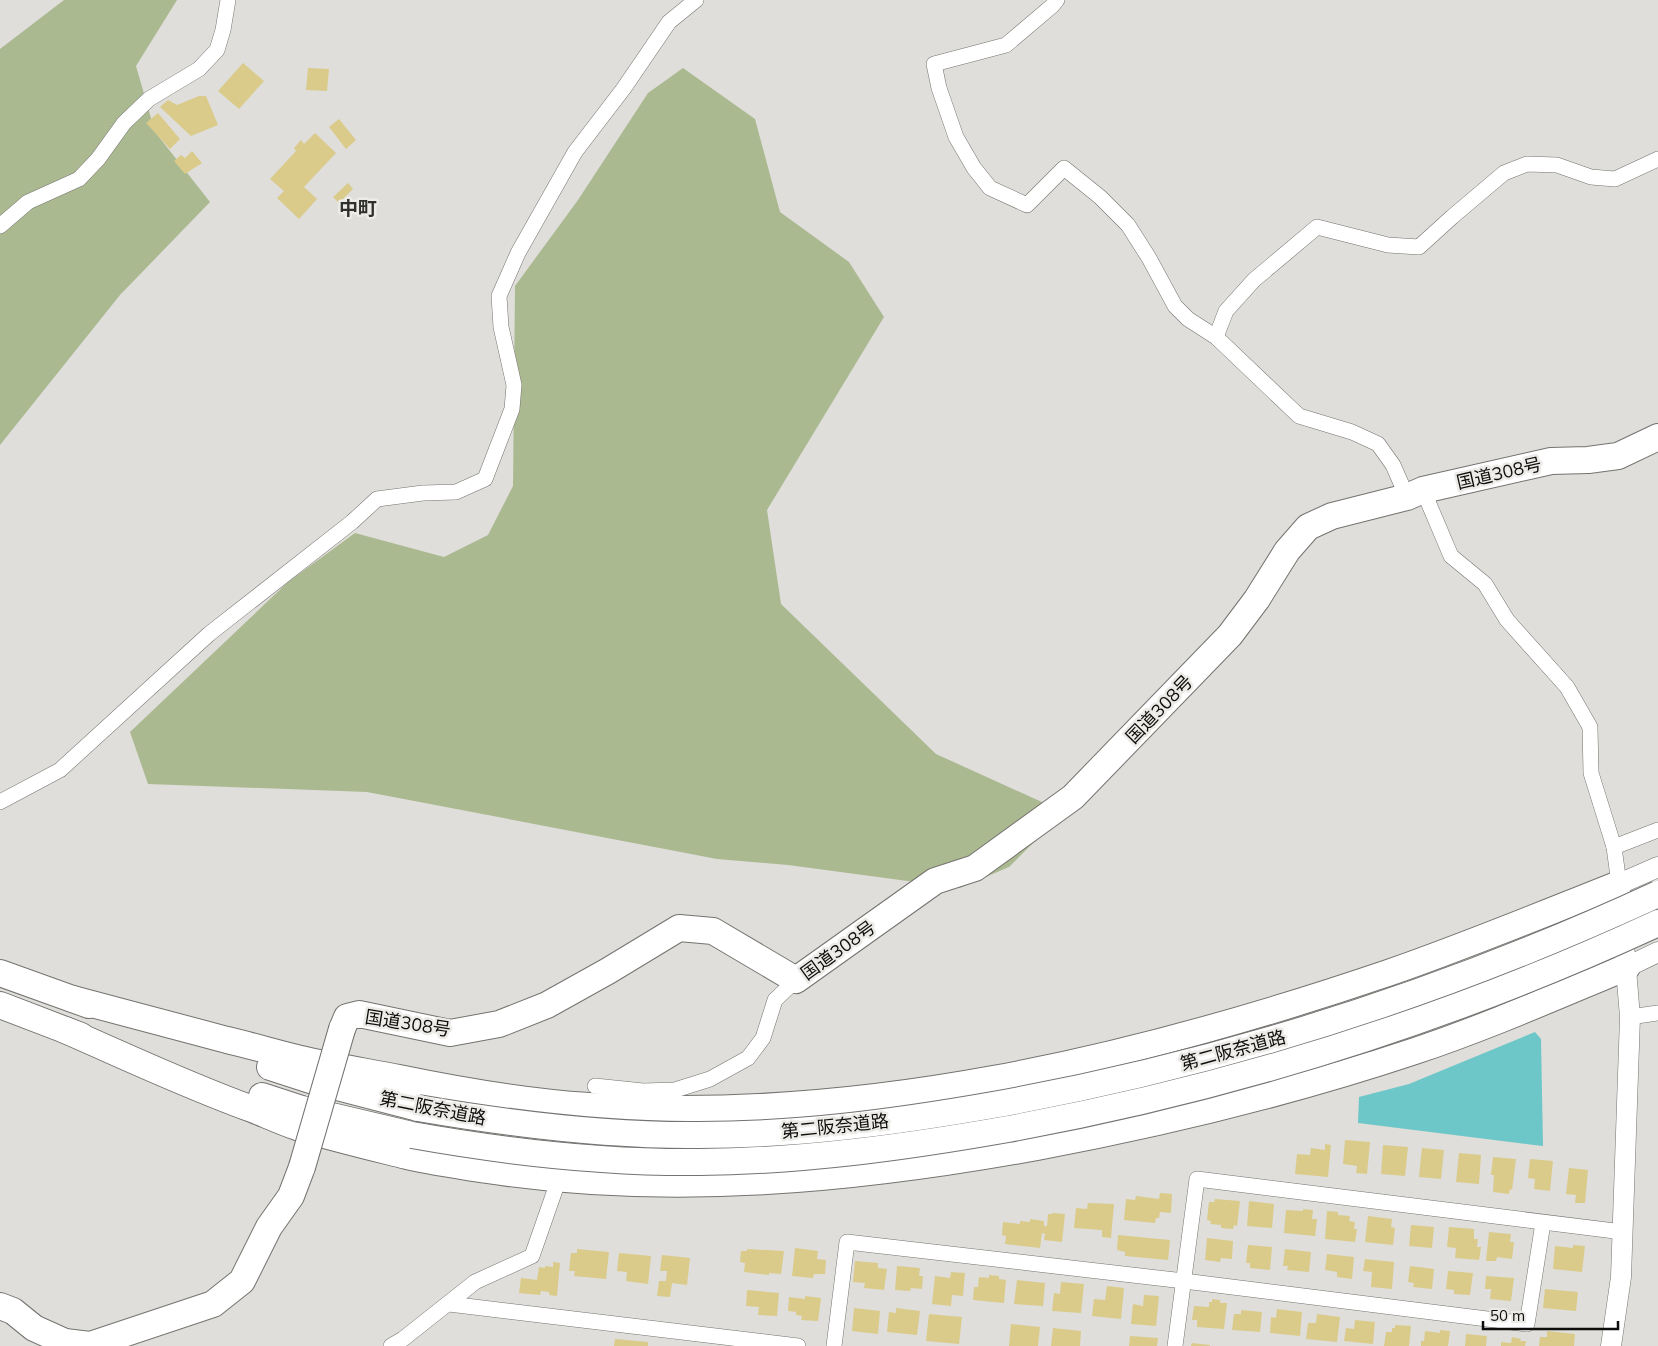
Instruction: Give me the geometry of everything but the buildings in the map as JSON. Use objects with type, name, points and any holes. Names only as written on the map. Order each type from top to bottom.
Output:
[{"type":"highway","name":"国道308号","points":[[0,1306],[13,1311],[34,1328],[65,1342],[92,1346],[213,1304],[242,1281],[269,1227],[291,1196],[302,1167],[347,1017],[359,1014],[450,1033],[499,1024],[547,1005],[608,971],[678,928],[713,931],[796,980],[935,881],[975,868],[1073,797],[1230,636],[1257,599],[1287,551],[1308,526],[1332,516],[1551,461],[1588,460],[1618,456],[1658,437]]},
{"type":"highway","points":[[73,999],[302,1059],[480,1093],[588,1106],[752,1108],[862,1099],[970,1083],[1074,1062],[1181,1037],[1289,1006],[1392,971],[1620,884]]},
{"type":"highway","name":"第二阪奈道路","points":[[0,973],[200,1045],[310,1080],[418,1108],[533,1126],[641,1134],[698,1136],[755,1134],[867,1124],[973,1108],[1132,1077],[1185,1064],[1290,1035],[1398,999],[1505,959],[1611,916],[1658,894]]},
{"type":"highway","name":"第二阪奈道路","points":[[0,1004],[64,1030],[190,1074],[302,1109],[412,1135],[526,1153],[640,1162],[757,1161],[907,1145],[978,1134],[1138,1103],[1297,1060],[1406,1025],[1515,985],[1658,923]]},
{"type":"highway","points":[[64,1030],[209,1093],[297,1126],[410,1156],[526,1176],[583,1181],[650,1184],[759,1182],[864,1173],[982,1157],[1090,1137],[1195,1114],[1416,1051],[1526,1010],[1626,967]]},
{"type":"street","points":[[0,226],[28,202],[79,179],[98,159],[124,123],[149,99],[199,69],[217,50],[228,0]]},
{"type":"street","points":[[0,802],[60,770],[209,634],[352,522],[377,499],[423,493],[456,492],[485,479],[512,410],[514,385],[501,327],[499,296],[518,253],[575,152],[624,88],[669,22],[696,0]]},
{"type":"street","points":[[1057,0],[1006,46],[934,64],[939,88],[956,137],[974,168],[990,188],[1027,204],[1064,168],[1100,197],[1128,225],[1149,258],[1175,306],[1188,319],[1216,337],[1299,416],[1352,432],[1378,444],[1415,494],[1451,556],[1485,584],[1508,620],[1567,687],[1590,726],[1591,773],[1614,847],[1620,884],[1630,1017],[1620,1277],[1612,1346]]},
{"type":"street","points":[[1216,337],[1226,311],[1254,280],[1317,227],[1388,245],[1419,247],[1504,173],[1527,164],[1557,165],[1591,177],[1615,179],[1658,159]]},
{"type":"street","points":[[1614,847],[1658,830]]},
{"type":"street","points":[[1620,884],[1658,867]]},
{"type":"street","points":[[1626,967],[1658,952]]},
{"type":"street","points":[[595,1086],[644,1091],[675,1090],[710,1079],[748,1058],[764,1038],[775,1000],[796,980]]},
{"type":"street","points":[[1630,1017],[1658,1013]]},
{"type":"street","points":[[1175,1346],[1197,1179],[1622,1232]]},
{"type":"street","points":[[392,1346],[449,1304],[475,1282],[532,1256],[555,1190]]},
{"type":"street","points":[[834,1346],[847,1242],[1184,1281],[1527,1324],[1543,1223]]},
{"type":"street","points":[[449,1304],[719,1341],[798,1346]]},
{"type":"green space","points":[[64,0],[177,0],[136,66],[155,132],[210,202],[120,295],[0,445],[0,49]]},
{"type":"green space","points":[[683,68],[755,119],[780,212],[849,262],[884,317],[767,510],[781,604],[936,754],[1064,812],[1009,867],[960,888],[788,865],[717,859],[367,792],[148,784],[130,732],[288,582],[355,533],[444,557],[488,535],[513,486],[515,286],[578,200],[648,93]]},
{"type":"water","points":[[1535,1032],[1541,1039],[1543,1146],[1358,1123],[1359,1097],[1409,1084]]},
{"type":"district","name":"中町","points":[[358,208]]}]
